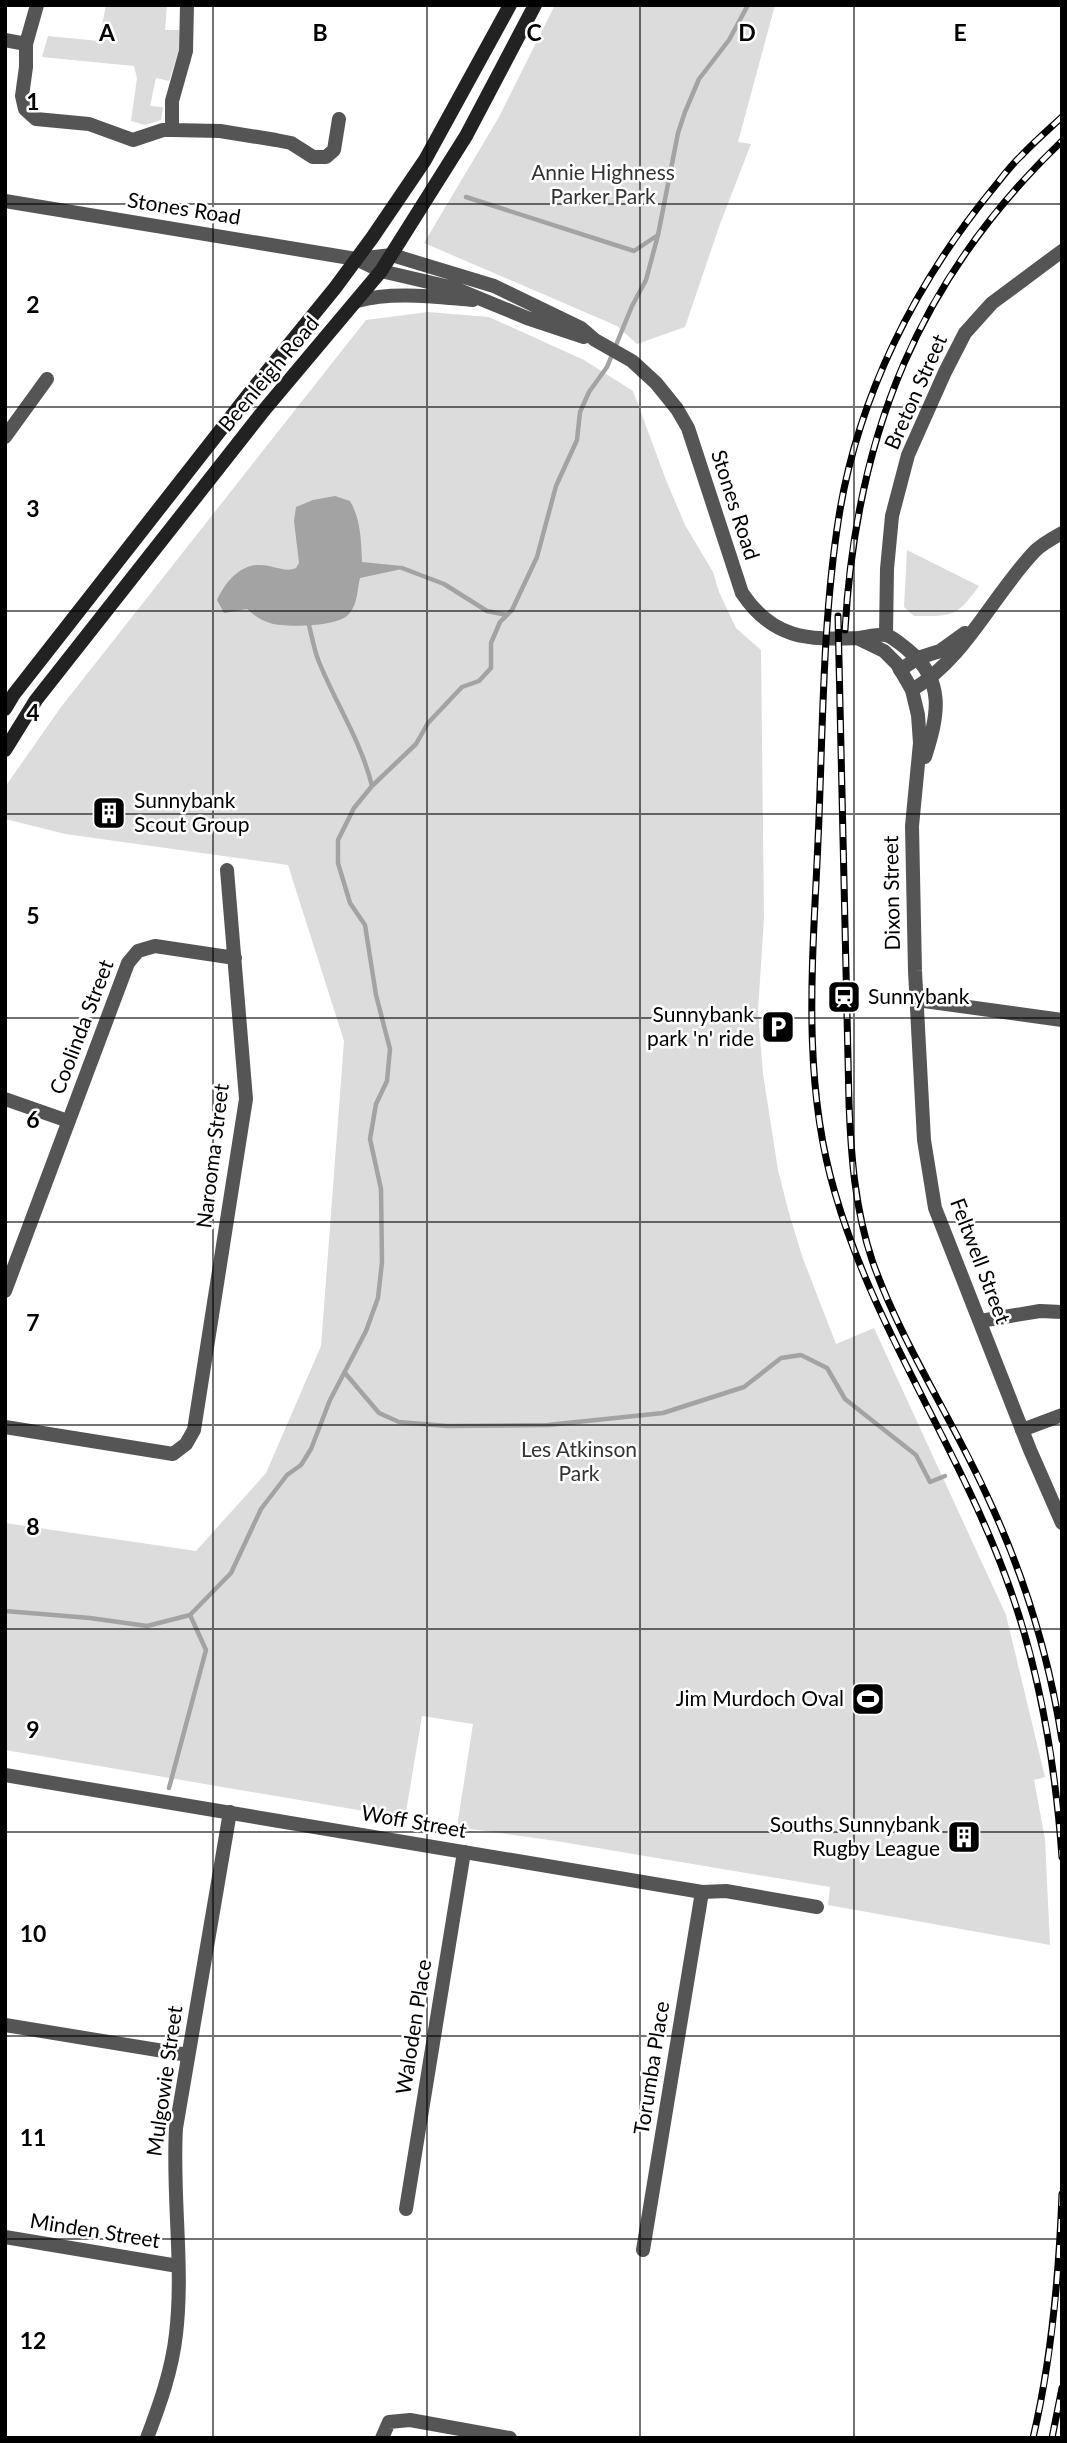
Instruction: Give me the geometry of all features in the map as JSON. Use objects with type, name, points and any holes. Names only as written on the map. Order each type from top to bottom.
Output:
[{"type":"main road","name":"Beenleigh Road","points":[[5,709],[14,694],[356,259],[425,160],[510,5]]},
{"type":"main road","name":"Beenleigh Road","points":[[5,750],[36,700],[265,409],[381,271],[466,136],[535,5]]},
{"type":"street","points":[[37,5],[26,44],[22,96],[25,109],[36,119],[89,124],[133,141],[163,130],[220,131],[291,143],[313,158],[326,158],[334,150],[339,120]]},
{"type":"street","points":[[173,130],[172,101],[186,51],[187,5]]},
{"type":"street","points":[[5,40],[26,44]]},
{"type":"street","name":"Stones Road","points":[[5,201],[356,259],[392,255],[494,286],[581,328],[595,340],[632,361],[656,383],[677,409],[688,428],[742,593],[753,610],[777,629],[788,633],[857,638],[886,635]]},
{"type":"street","name":"Breton Street","points":[[886,635],[887,569],[892,516],[908,455],[965,333],[992,303],[1062,251]]},
{"type":"street","name":"Stones Road","points":[[356,259],[381,271],[454,288],[563,331],[595,340]]},
{"type":"street","name":"Stones Road","points":[[357,301],[374,296],[388,296],[485,301]]},
{"type":"street","points":[[5,437],[47,379]]},
{"type":"street","points":[[912,690],[932,678],[951,660],[1036,549],[1062,533]]},
{"type":"street","points":[[900,670],[918,658],[940,651],[975,626]]},
{"type":"street","points":[[886,635],[918,658],[932,678]]},
{"type":"street","name":"Stones Road","points":[[857,638],[884,651],[900,670]]},
{"type":"street","name":"Dixon Street","points":[[900,670],[912,690],[918,715],[920,743],[912,826],[917,1000]]},
{"type":"street","name":"Dixon Street","points":[[916,785],[936,723],[937,706],[932,678]]},
{"type":"street","name":"Narooma Street","points":[[5,1427],[173,1454],[186,1444],[194,1430],[246,1099],[227,870]]},
{"type":"street","name":"Coolinda Street","points":[[5,1291],[128,963],[138,951],[155,946],[235,958]]},
{"type":"street","points":[[917,1000],[1062,1020]]},
{"type":"street","name":"Feltwell Street","points":[[917,1000],[924,1140],[936,1208],[1022,1430],[1062,1523]]},
{"type":"street","points":[[5,1099],[68,1121]]},
{"type":"street","points":[[980,1321],[1040,1311],[1062,1312]]},
{"type":"street","points":[[1022,1430],[1062,1415]]},
{"type":"street","name":"Woff Street","points":[[5,1775],[702,1892],[726,1891],[817,1907]]},
{"type":"street","name":"Mulgowie Street","points":[[147,2438],[167,2384],[174,2346],[178,2266],[174,2158],[176,2128],[230,1812]]},
{"type":"street","name":"Waloden Place","points":[[407,2209],[464,1852]]},
{"type":"street","name":"Torumba Place","points":[[643,2250],[702,1892]]},
{"type":"street","points":[[5,2025],[188,2055]]},
{"type":"street","name":"Minden Street","points":[[5,2237],[178,2266]]},
{"type":"street","points":[[382,2438],[389,2423],[410,2420],[510,2438]]},
{"type":"green space","points":[[106,5],[167,5],[165,30],[179,30],[179,50],[169,81],[156,78],[150,106],[163,107],[161,120],[145,125],[131,121],[137,78],[134,66],[42,57],[48,36],[99,41]]},
{"type":"green space","name":"Annie Highness Parker Park","points":[[555,5],[775,5],[738,142],[751,144],[685,327],[637,344],[617,326],[424,243],[499,117]]},
{"type":"green space","name":"Les Atkinson Park","points":[[428,312],[489,317],[584,360],[633,391],[685,525],[713,572],[736,628],[761,650],[764,918],[758,1011],[763,1074],[778,1170],[802,1256],[836,1344],[874,1328],[1006,1615],[1045,1777],[1034,1780],[1045,1839],[1050,1945],[828,1905],[830,1887],[457,1827],[473,1724],[422,1716],[405,1818],[5,1750],[5,1523],[196,1551],[266,1473],[321,1346],[344,1041],[288,865],[65,834],[5,819],[5,787],[61,707],[366,320]]},
{"type":"green space","points":[[907,550],[979,586],[958,610],[952,613],[914,616],[904,607]]},
{"type":"shaded area","points":[[335,496],[350,501],[354,508],[360,530],[362,562],[402,566],[402,569],[360,578],[352,610],[334,622],[288,626],[266,622],[247,609],[224,613],[217,600],[237,573],[260,565],[286,570],[296,568],[299,563],[294,521],[296,507],[313,500]]},
{"type":"waterway","points":[[5,1611],[147,1626],[190,1615],[231,1573],[261,1509],[287,1475],[301,1465],[311,1449],[330,1400],[366,1331],[378,1298],[382,1262],[381,1189],[370,1139],[376,1104],[387,1081],[390,1049],[376,995],[365,925],[350,903],[338,863],[338,840],[354,808],[372,786],[416,744],[428,723],[462,687],[479,681],[491,668],[491,643],[500,622],[512,610],[537,557],[556,486],[577,440],[580,412],[589,392],[607,367],[632,306],[646,280],[685,112],[699,79],[729,40],[748,5]]},
{"type":"waterway","points":[[466,197],[634,251],[658,235]]},
{"type":"waterway","points":[[402,568],[444,584],[487,611],[507,615]]},
{"type":"waterway","points":[[309,625],[319,662],[355,738],[372,786]]},
{"type":"waterway","points":[[345,1373],[379,1413],[399,1422],[447,1426],[548,1425],[663,1413],[744,1387],[781,1358],[801,1355],[827,1368],[845,1399],[916,1455],[930,1482],[945,1476]]},
{"type":"waterway","points":[[169,1788],[206,1650],[190,1615]]},
{"type":"railway","points":[[1062,117],[1009,168],[938,264],[894,344],[875,385],[860,428],[839,516],[829,597],[812,974],[813,1062],[817,1106],[835,1193],[851,1243],[871,1291],[985,1526],[1017,1609],[1044,1713],[1062,1857]]},
{"type":"railway","points":[[845,630],[852,558],[863,490],[881,425],[904,363],[933,304],[969,248],[1012,193],[1062,141]]},
{"type":"railway","points":[[838,616],[849,1103],[858,1202],[872,1260],[897,1321],[974,1468],[1013,1556],[1034,1616],[1062,1740]]},
{"type":"railway","points":[[1033,2438],[1054,2316],[1062,2194]]},
{"type":"railway","points":[[1052,2438],[1062,2388]]},
{"type":"place","name":"Sunnybank Scout Group","points":[[109,813]]},
{"type":"place","name":"Sunnybank","points":[[844,997]]},
{"type":"place","name":"Sunnybank park 'n' ride","points":[[778,1027]]},
{"type":"place","name":"Jim Murdoch Oval","points":[[868,1699]]},
{"type":"place","name":"Souths Sunnybank Rugby League","points":[[964,1837]]}]
